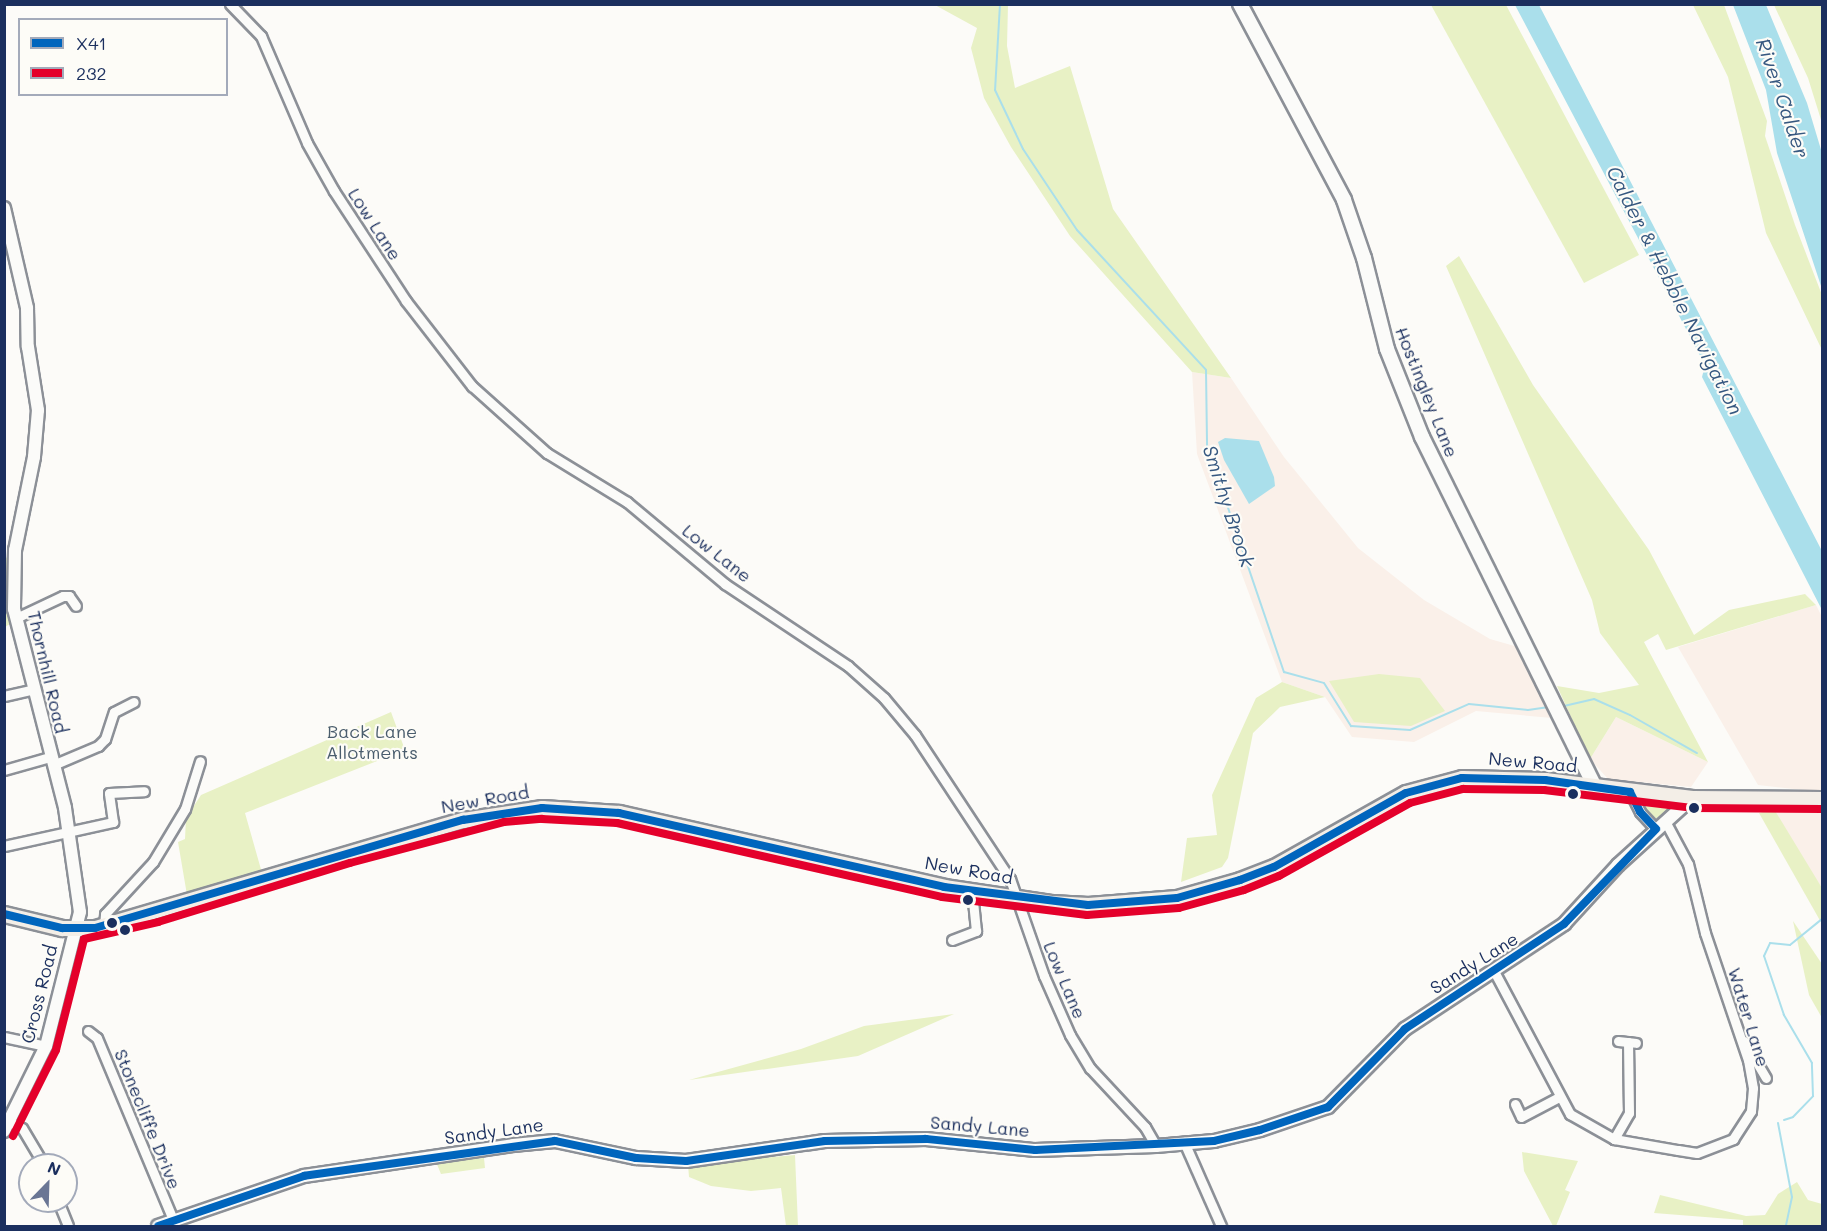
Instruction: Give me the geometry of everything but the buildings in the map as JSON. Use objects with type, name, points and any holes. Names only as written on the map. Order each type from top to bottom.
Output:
[{"type":"highway","name":"New Road","points":[[6,918],[75,930],[100,927],[463,820],[542,808],[619,813],[972,891],[1018,898],[1125,904],[1204,891],[1274,867],[1406,793],[1452,780],[1491,776],[1692,798],[1822,799]]},
{"type":"main road","name":"Hostingley Lane","points":[[1240,4],[1344,200],[1364,258],[1387,350],[1422,436],[1595,787]]},
{"type":"street","name":"Low Lane","points":[[230,4],[261,36],[307,143],[334,191],[406,301],[472,386],[547,453],[634,507],[725,584],[814,641],[884,698],[915,735],[996,856],[1018,898],[1020,915],[1070,1035],[1090,1068],[1145,1127],[1156,1146]]},
{"type":"street","name":"Thornhill Road","points":[[4,208],[27,308],[28,347],[38,410],[34,457],[15,550],[13,579],[16,618],[68,832],[80,912],[75,930]]},
{"type":"street","points":[[16,618],[63,596],[69,596],[76,606]]},
{"type":"street","points":[[4,696],[34,689]]},
{"type":"street","points":[[4,770],[52,761],[98,746],[105,739],[114,712],[134,702]]},
{"type":"street","points":[[100,927],[105,914],[153,862],[185,809],[200,760]]},
{"type":"street","points":[[4,846],[114,822],[109,794],[144,791]]},
{"type":"street","name":"Water Lane","points":[[1495,973],[1570,1114],[1614,1139],[1697,1153],[1733,1139],[1751,1111],[1753,1088],[1742,1041],[1705,933],[1688,864],[1660,825],[1640,812],[1630,792]]},
{"type":"street","name":"Sandy Lane","points":[[158,1227],[304,1176],[544,1142],[590,1147],[636,1158],[686,1161],[825,1141],[927,1139],[1035,1150],[1156,1146],[1214,1141],[1260,1130],[1328,1107],[1405,1029],[1495,973],[1564,924],[1660,825],[1692,798]]},
{"type":"street","points":[[952,940],[976,931],[972,891]]},
{"type":"street","name":"Cross Road","points":[[7,1126],[46,1046],[75,930]]},
{"type":"street","name":"Stonecliffe Drive","points":[[88,1031],[97,1038],[174,1222]]},
{"type":"street","points":[[4,1037],[46,1046]]},
{"type":"street","points":[[1614,1139],[1629,1113],[1632,1043],[1618,1041]]},
{"type":"street","points":[[1742,1041],[1747,1041],[1766,1078]]},
{"type":"street","points":[[1515,1104],[1517,1118],[1559,1097]]},
{"type":"street","points":[[7,1126],[22,1128],[37,1153]]},
{"type":"street","points":[[1184,1143],[1221,1227]]},
{"type":"street","points":[[63,1213],[69,1227]]},
{"type":"shaded area","points":[[1192,372],[1231,378],[1284,457],[1358,548],[1424,600],[1490,639],[1518,647],[1552,718],[1476,711],[1414,742],[1352,737],[1325,697],[1282,682],[1197,454]]},
{"type":"shaded area","points":[[1816,605],[1822,617],[1822,792],[1758,785],[1678,647]]},
{"type":"shaded area","points":[[1616,717],[1708,762],[1691,787],[1608,779],[1590,759]]},
{"type":"shaded area","points":[[1772,804],[1822,811],[1822,888],[1779,824]]},
{"type":"green space","points":[[935,5],[1008,5],[1007,46],[1015,88],[1070,66],[1113,209],[1231,378],[1192,372],[1070,236],[1011,147],[984,98],[971,48],[977,28]]},
{"type":"green space","points":[[1431,5],[1506,5],[1639,255],[1584,283]]},
{"type":"green space","points":[[1693,5],[1724,5],[1767,121],[1765,136],[1822,295],[1822,350],[1766,233],[1728,77]]},
{"type":"green space","points":[[1774,5],[1822,5],[1822,123],[1808,78]]},
{"type":"green space","points":[[1459,256],[1533,385],[1649,550],[1694,635],[1729,610],[1805,594],[1816,605],[1666,650],[1658,634],[1644,642],[1708,762],[1616,717],[1590,759],[1557,686],[1599,693],[1639,685],[1600,633],[1592,600],[1446,266]]},
{"type":"green space","points":[[5,556],[10,561],[13,622],[5,627]]},
{"type":"green space","points":[[1379,674],[1420,678],[1445,711],[1411,726],[1354,722],[1329,681]]},
{"type":"green space","points":[[1282,682],[1325,697],[1280,707],[1253,733],[1228,858],[1222,867],[1181,882],[1187,838],[1217,835],[1212,795],[1256,698]]},
{"type":"green space","name":"Back Lane Allotments","points":[[391,712],[405,750],[245,813],[262,873],[187,895],[178,842],[185,839],[186,818],[201,795]]},
{"type":"green space","points":[[1645,800],[1670,802],[1671,809],[1655,819],[1643,807]]},
{"type":"green space","points":[[1774,809],[1822,888],[1822,924],[1759,813]]},
{"type":"green space","points":[[1793,921],[1822,964],[1822,1018],[1809,995]]},
{"type":"green space","points":[[954,1014],[858,1056],[689,1080],[801,1049],[864,1026]]},
{"type":"green space","points":[[1522,1152],[1578,1161],[1565,1190],[1570,1192],[1556,1226],[1553,1226],[1524,1171]]},
{"type":"green space","points":[[795,1155],[798,1226],[786,1226],[781,1188],[751,1191],[711,1186],[689,1177],[688,1165]]},
{"type":"green space","points":[[484,1158],[485,1168],[441,1174],[436,1162]]},
{"type":"green space","points":[[1797,1182],[1808,1200],[1822,1204],[1822,1226],[1743,1226],[1743,1220],[1654,1213],[1660,1195],[1746,1216],[1765,1215],[1778,1194]]},
{"type":"water","name":"Calder & Hebble Navigation","points":[[1515,5],[1539,5],[1822,551],[1822,610],[1702,377],[1705,365]]},
{"type":"water","name":"River Calder","points":[[1733,5],[1766,5],[1807,103],[1822,153],[1822,289],[1777,153],[1766,90]]},
{"type":"water","points":[[1225,438],[1259,441],[1274,477],[1275,486],[1249,504],[1224,460],[1218,442]]},
{"type":"waterway","name":"Smithy Brook","points":[[1000,4],[995,90],[1023,149],[1077,230],[1206,370],[1207,446],[1284,672],[1324,683],[1351,726],[1410,730],[1469,704],[1528,710],[1549,707]]},
{"type":"waterway","name":"Smithy Brook","points":[[1564,706],[1594,699],[1630,715],[1697,753]]},
{"type":"waterway","points":[[1784,1120],[1793,1117],[1813,1096],[1812,1063],[1784,1015],[1764,956],[1770,943],[1790,945],[1822,919]]},
{"type":"waterway","points":[[1778,1123],[1792,1197],[1786,1226]]},
{"type":"transit line","name":"X41","points":[[4,914],[62,928],[95,928],[463,820],[542,808],[619,813],[944,887],[1088,905],[1177,898],[1240,880],[1274,867],[1406,793],[1462,778],[1545,780],[1630,792],[1640,812],[1656,829],[1564,924],[1405,1029],[1328,1107],[1260,1130],[1214,1141],[1035,1150],[926,1139],[825,1141],[686,1161],[636,1158],[555,1141],[304,1176],[158,1226]]},
{"type":"transit line","name":"232","points":[[13,1136],[56,1050],[84,939],[158,922],[350,863],[504,822],[542,819],[617,823],[942,897],[1087,915],[1179,908],[1244,890],[1279,876],[1410,803],[1463,789],[1544,790],[1692,808],[1822,809]]}]
